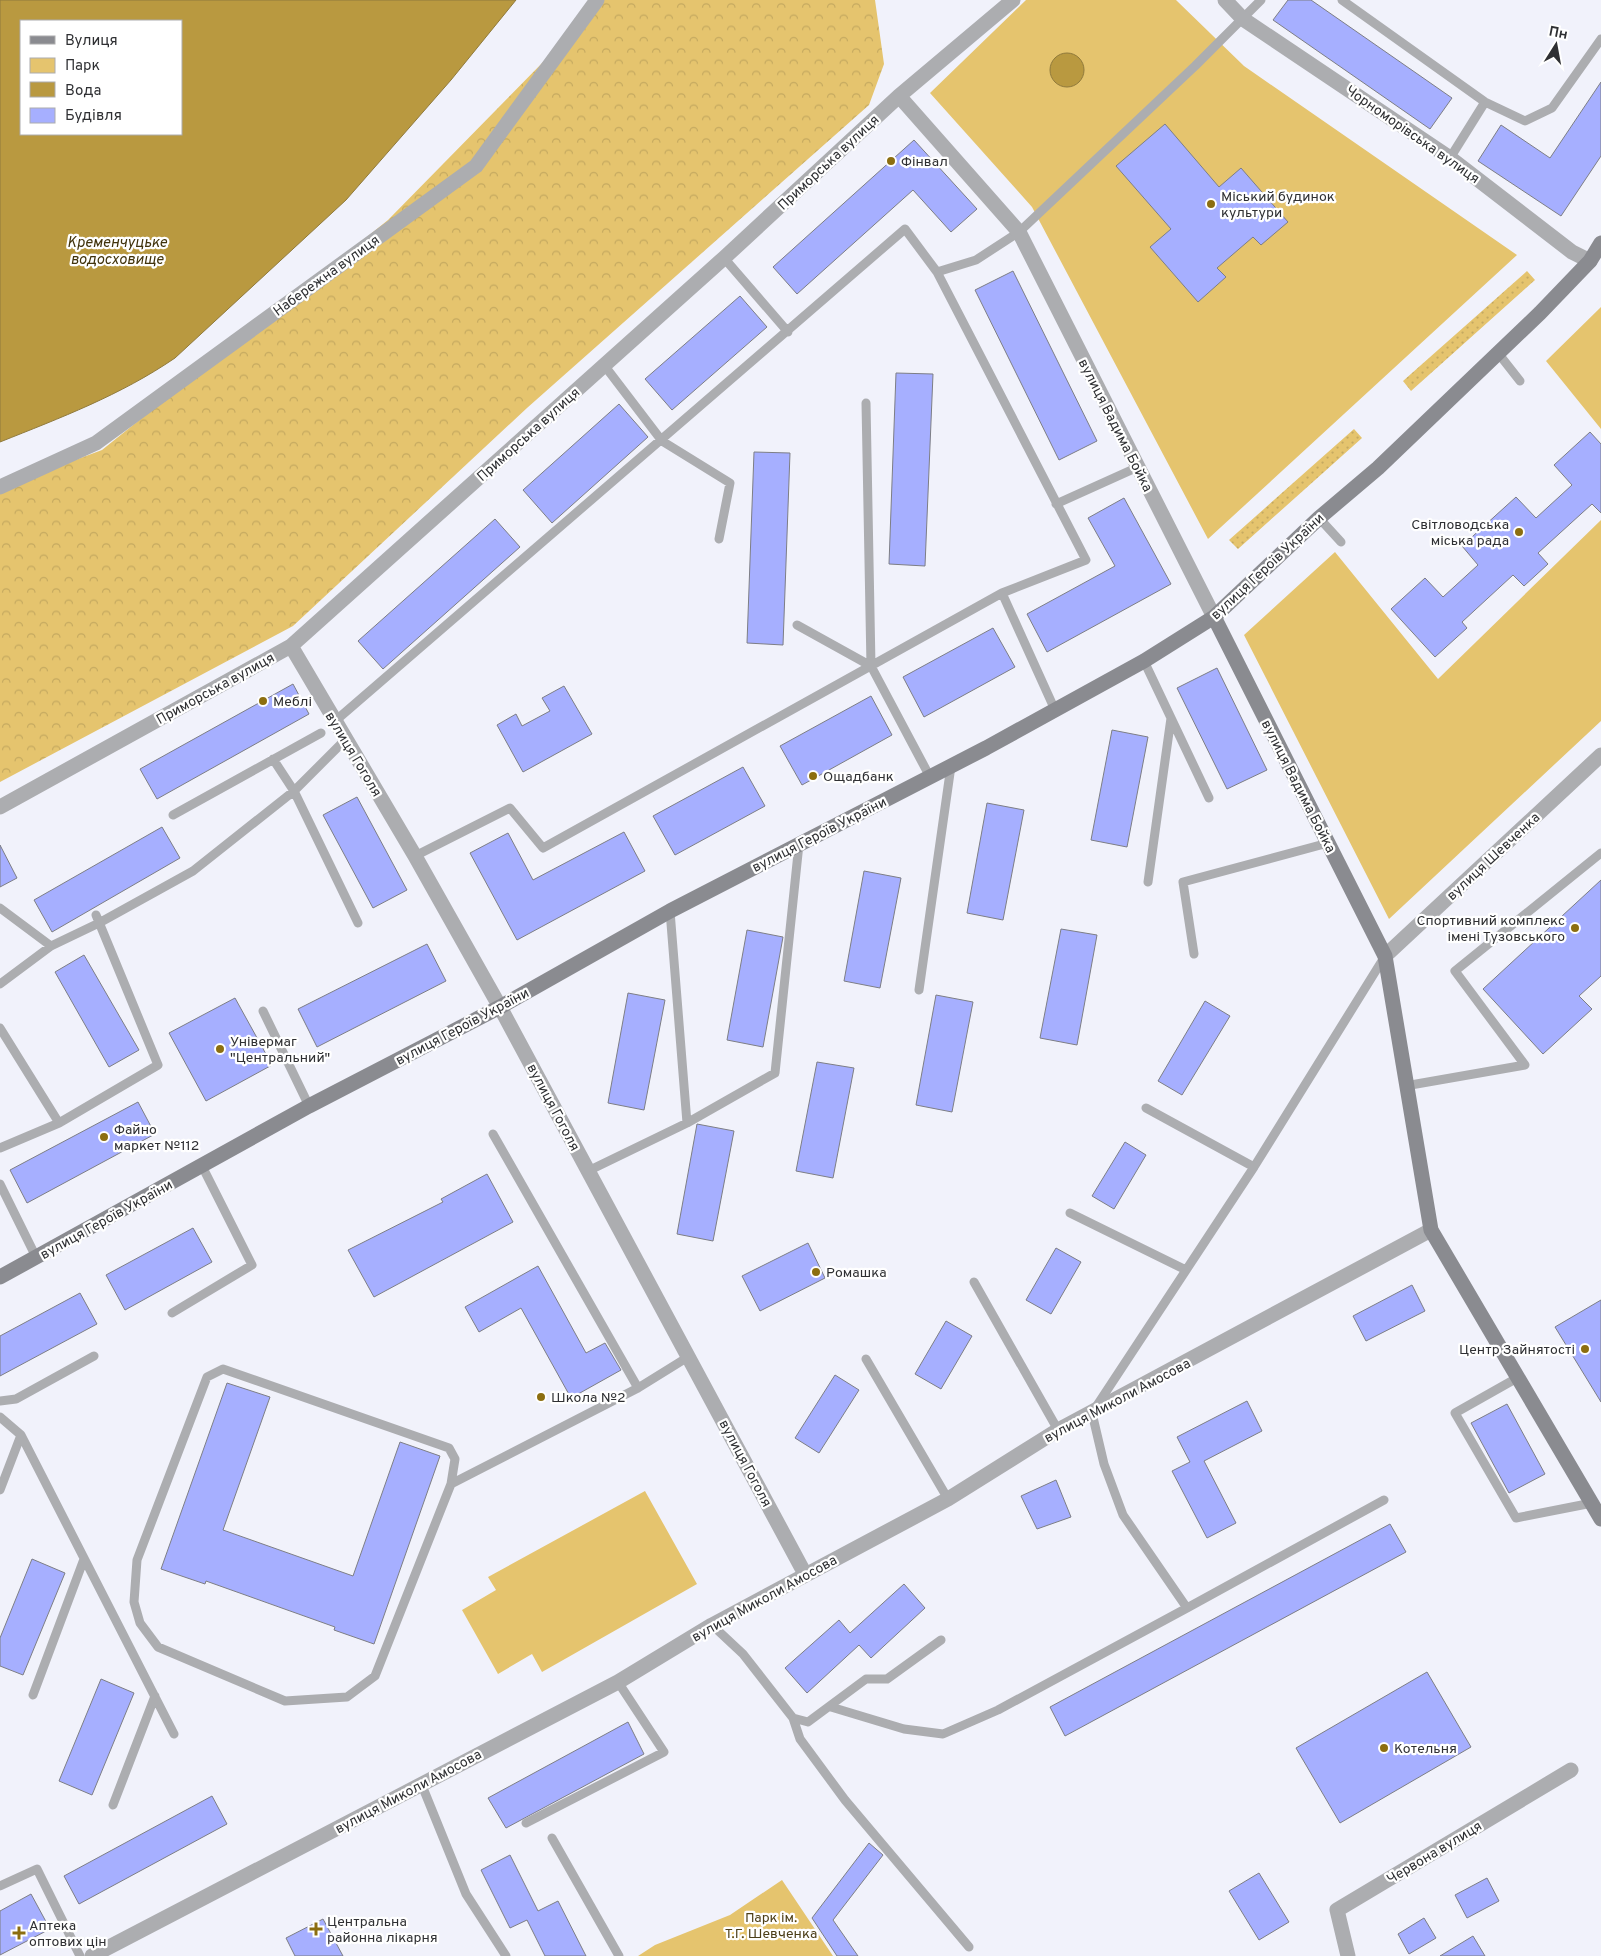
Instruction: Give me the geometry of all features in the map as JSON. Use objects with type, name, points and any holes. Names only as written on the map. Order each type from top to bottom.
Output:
[{"type":"main road","name":"вулиця Героїв України","points":[[0,1277],[309,1106],[500,1007],[670,911],[930,777],[1055,710],[1144,661],[1214,617],[1319,518],[1378,468],[1498,353],[1596,264],[1601,243]]},
{"type":"main road","name":"вулиця Вадима Бойка","points":[[1214,617],[1385,956],[1431,1230],[1601,1518]]},
{"type":"street","name":"Набережна вулиця","points":[[0,487],[96,443],[476,166],[597,0]]},
{"type":"street","name":"Приморська вулиця","points":[[0,807],[291,646],[724,258],[899,96],[1013,0]]},
{"type":"street","name":"Чорноморівська вулиця","points":[[1225,0],[1243,19],[1450,158],[1572,252],[1596,264]]},
{"type":"street","name":"вулиця Вадима Бойка","points":[[899,96],[1019,232],[1214,617]]},
{"type":"street","name":"вулиця Гоголя","points":[[291,646],[334,722],[415,856],[500,1007],[805,1574]]},
{"type":"street","name":"вулиця Шевченка","points":[[1385,956],[1601,755]]},
{"type":"street","name":"вулиця Миколи Амосова","points":[[90,1956],[618,1682],[712,1625],[948,1499],[1058,1430],[1431,1230]]},
{"type":"street","name":"Червона вулиця","points":[[1348,1956],[1337,1910],[1571,1770]]},
{"type":"lane","points":[[938,272],[976,260],[1019,232],[1261,0]]},
{"type":"lane","points":[[1342,0],[1485,102],[1525,121],[1552,108],[1599,45]]},
{"type":"lane","points":[[1450,158],[1485,102]]},
{"type":"lane","points":[[334,722],[788,332],[905,228],[938,272],[1086,560],[1002,593],[543,848],[510,808],[415,856]]},
{"type":"lane","points":[[724,258],[788,332]]},
{"type":"lane","points":[[1498,353],[1520,381]]},
{"type":"lane","points":[[604,366],[662,441],[730,483],[719,539]]},
{"type":"lane","points":[[866,403],[871,666],[930,777]]},
{"type":"lane","points":[[1056,504],[1138,467]]},
{"type":"lane","points":[[1319,518],[1341,542]]},
{"type":"lane","points":[[1002,593],[1055,710]]},
{"type":"lane","points":[[797,625],[871,666]]},
{"type":"lane","points":[[1144,661],[1209,798]]},
{"type":"lane","points":[[1148,882],[1172,718]]},
{"type":"lane","points":[[173,815],[321,733]]},
{"type":"lane","points":[[0,984],[51,946],[98,919],[193,871],[294,791],[346,739]]},
{"type":"lane","points":[[273,759],[294,791],[358,923]]},
{"type":"lane","points":[[919,990],[951,766]]},
{"type":"lane","points":[[588,1171],[687,1123],[775,1073],[799,844]]},
{"type":"lane","points":[[1194,954],[1183,882],[1328,844]]},
{"type":"lane","points":[[1406,1086],[1525,1065],[1454,971],[1601,852]]},
{"type":"lane","points":[[0,908],[51,946]]},
{"type":"lane","points":[[670,911],[687,1123]]},
{"type":"lane","points":[[0,1148],[59,1123],[158,1065],[98,919]]},
{"type":"lane","points":[[1188,1608],[1123,1514],[1104,1464],[1092,1413],[1254,1167],[1385,956]]},
{"type":"lane","points":[[263,1010],[309,1106]]},
{"type":"lane","points":[[0,1028],[59,1123]]},
{"type":"lane","points":[[1146,1108],[1254,1167]]},
{"type":"lane","points":[[493,1134],[638,1388]]},
{"type":"lane","points":[[172,1313],[252,1265],[202,1166]]},
{"type":"lane","points":[[0,1184],[36,1257]]},
{"type":"lane","points":[[1070,1213],[1186,1270]]},
{"type":"lane","points":[[974,1282],[1058,1430]]},
{"type":"lane","points":[[0,1401],[16,1399],[94,1356]]},
{"type":"lane","points":[[451,1484],[454,1459],[449,1448],[223,1369],[207,1377],[137,1560],[134,1602],[140,1623],[158,1647],[285,1701],[347,1697],[375,1676],[451,1484],[638,1388],[688,1357]]},
{"type":"lane","points":[[866,1359],[948,1499]]},
{"type":"lane","points":[[1517,1378],[1455,1413],[1516,1518],[1592,1503]]},
{"type":"lane","points":[[0,1417],[21,1434],[174,1734]]},
{"type":"lane","points":[[0,1490],[21,1434]]},
{"type":"lane","points":[[831,1707],[904,1729],[943,1734],[998,1710],[1384,1500]]},
{"type":"lane","points":[[33,1695],[84,1558]]},
{"type":"lane","points":[[712,1625],[743,1654],[793,1718],[800,1739],[845,1800],[969,1947]]},
{"type":"lane","points":[[793,1718],[808,1722],[831,1707],[866,1679],[887,1679],[940,1640]]},
{"type":"lane","points":[[526,1823],[664,1752],[618,1682]]},
{"type":"lane","points":[[113,1805],[155,1696]]},
{"type":"lane","points":[[421,1783],[466,1894],[506,1956]]},
{"type":"lane","points":[[552,1838],[619,1956]]},
{"type":"lane","points":[[0,1886],[37,1868],[90,1956]]},
{"type":"green space","points":[[604,0],[875,0],[884,64],[869,105],[527,408],[293,626],[0,782],[0,488],[102,450],[388,220]]},
{"type":"green space","points":[[1026,0],[1176,0],[1244,66],[1517,255],[1208,539],[1032,207],[930,93]]},
{"type":"green space","points":[[1527,271],[1535,280],[1411,391],[1403,381]]},
{"type":"green space","points":[[1601,307],[1601,429],[1546,361]]},
{"type":"green space","points":[[1354,429],[1362,438],[1238,549],[1229,540]]},
{"type":"green space","points":[[1601,520],[1601,721],[1389,919],[1244,635],[1335,552],[1438,679]]},
{"type":"green space","points":[[645,1491],[697,1584],[542,1672],[532,1654],[498,1674],[462,1610],[496,1590],[488,1577]]},
{"type":"green space","name":"Парк ім. Т.Г. Шевченка","points":[[782,1880],[833,1956],[638,1956],[655,1945],[730,1915]]},
{"type":"water","name":"Кременчуцьке водосховище","points":[[0,0],[516,0],[451,80],[346,200],[175,358],[112,395],[0,442]]},
{"type":"water","points":[[1067,53],[1079,58],[1084,70],[1079,82],[1067,87],[1055,82],[1050,70],[1055,58]]},
{"type":"building","points":[[1288,0],[1311,0],[1452,98],[1430,129],[1273,20]]},
{"type":"building","points":[[1601,82],[1601,156],[1561,216],[1478,161],[1501,125],[1550,158]]},
{"type":"building","name":"Міський будинок культури","points":[[1165,124],[1219,187],[1241,168],[1288,222],[1261,245],[1253,237],[1217,268],[1226,277],[1198,302],[1150,247],[1171,229],[1116,166]]},
{"type":"building","points":[[914,140],[977,209],[951,232],[913,190],[797,294],[773,267]]},
{"type":"building","points":[[1013,271],[1097,441],[1059,460],[975,290]]},
{"type":"building","points":[[740,296],[767,327],[672,410],[645,379]]},
{"type":"building","points":[[896,373],[933,374],[925,566],[889,564]]},
{"type":"building","points":[[619,404],[648,437],[552,523],[523,490]]},
{"type":"building","name":"Світловодська міська рада","points":[[1590,432],[1601,444],[1601,513],[1592,504],[1538,553],[1548,564],[1524,586],[1513,575],[1462,622],[1467,628],[1435,657],[1391,609],[1425,578],[1443,597],[1478,565],[1462,546],[1516,497],[1536,518],[1572,485],[1554,465]]},
{"type":"building","points":[[754,452],[790,453],[783,645],[747,643]]},
{"type":"building","points":[[1124,498],[1171,584],[1047,652],[1027,614],[1115,566],[1088,518]]},
{"type":"building","points":[[495,519],[520,547],[383,669],[358,641]]},
{"type":"building","points":[[993,628],[1015,667],[924,717],[903,677]]},
{"type":"building","points":[[1217,668],[1267,770],[1227,789],[1177,688]]},
{"type":"building","points":[[293,684],[309,714],[157,799],[140,769]]},
{"type":"building","points":[[564,686],[592,734],[523,772],[497,725],[516,714],[522,726],[550,711],[542,698]]},
{"type":"building","points":[[871,696],[892,735],[802,785],[780,746]]},
{"type":"building","points":[[1112,730],[1148,737],[1127,847],[1091,840]]},
{"type":"building","points":[[743,767],[765,806],[675,855],[653,816]]},
{"type":"building","points":[[357,797],[407,890],[373,908],[323,815]]},
{"type":"building","points":[[987,803],[1024,810],[1003,920],[967,913]]},
{"type":"building","points":[[162,827],[180,858],[52,932],[34,900]]},
{"type":"building","points":[[624,832],[645,871],[517,940],[470,853],[508,833],[533,880]]},
{"type":"building","points":[[0,845],[17,878],[0,887]]},
{"type":"building","points":[[864,871],[901,878],[880,988],[844,981]]},
{"type":"building","name":"Спортивний комплекс імені Тузовського","points":[[1601,880],[1601,976],[1579,996],[1592,1009],[1543,1054],[1483,989]]},
{"type":"building","points":[[1061,929],[1097,935],[1077,1045],[1040,1038]]},
{"type":"building","points":[[747,930],[783,937],[763,1047],[727,1040]]},
{"type":"building","points":[[427,944],[446,981],[317,1047],[298,1009]]},
{"type":"building","points":[[84,955],[139,1050],[109,1067],[55,972]]},
{"type":"building","points":[[628,993],[665,1000],[644,1110],[608,1103]]},
{"type":"building","points":[[936,995],[973,1002],[952,1112],[916,1105]]},
{"type":"building","name":"Універмаг \"Центральний\"","points":[[235,998],[272,1065],[206,1101],[169,1033]]},
{"type":"building","points":[[1205,1001],[1230,1016],[1182,1095],[1158,1081]]},
{"type":"building","points":[[817,1062],[854,1068],[833,1178],[796,1171]]},
{"type":"building","points":[[138,1102],[155,1134],[27,1203],[10,1170]]},
{"type":"building","points":[[697,1124],[734,1131],[713,1241],[677,1234]]},
{"type":"building","points":[[1125,1142],[1146,1155],[1114,1209],[1092,1196]]},
{"type":"building","points":[[487,1174],[513,1222],[374,1297],[348,1250],[443,1202],[441,1199]]},
{"type":"building","points":[[193,1228],[212,1262],[125,1310],[106,1275]]},
{"type":"building","points":[[808,1243],[825,1278],[760,1311],[742,1276]]},
{"type":"building","points":[[1056,1248],[1081,1262],[1051,1314],[1026,1300]]},
{"type":"building","points":[[538,1266],[586,1353],[605,1343],[621,1370],[571,1398],[521,1308],[479,1332],[465,1307]]},
{"type":"building","points":[[1412,1285],[1425,1311],[1366,1341],[1353,1316]]},
{"type":"building","points":[[80,1293],[97,1324],[0,1376],[0,1336]]},
{"type":"building","name":"Центр Зайнятості","points":[[1601,1300],[1601,1402],[1555,1327]]},
{"type":"building","points":[[946,1321],[972,1336],[941,1389],[915,1374]]},
{"type":"building","points":[[835,1375],[859,1390],[819,1453],[795,1438]]},
{"type":"building","points":[[227,1383],[270,1397],[223,1530],[353,1576],[400,1442],[440,1456],[374,1644],[334,1630],[335,1627],[206,1581],[205,1584],[161,1569]]},
{"type":"building","points":[[1247,1401],[1262,1431],[1204,1461],[1236,1523],[1207,1538],[1172,1471],[1190,1462],[1177,1437]]},
{"type":"building","points":[[1507,1404],[1545,1474],[1509,1493],[1471,1423]]},
{"type":"building","points":[[1056,1480],[1071,1517],[1037,1529],[1021,1496]]},
{"type":"building","points":[[1390,1524],[1406,1552],[1065,1736],[1050,1707]]},
{"type":"building","points":[[32,1559],[65,1573],[23,1675],[0,1666],[0,1638]]},
{"type":"building","points":[[904,1584],[925,1608],[871,1658],[859,1645],[807,1693],[785,1668],[839,1620],[850,1633]]},
{"type":"building","name":"Котельня","points":[[1427,1672],[1471,1747],[1340,1823],[1296,1748]]},
{"type":"building","points":[[101,1679],[134,1693],[92,1795],[59,1781]]},
{"type":"building","points":[[628,1722],[644,1754],[506,1828],[488,1798]]},
{"type":"building","points":[[212,1796],[227,1824],[79,1904],[64,1876]]},
{"type":"building","points":[[869,1843],[883,1855],[833,1920],[858,1956],[837,1956],[812,1918]]},
{"type":"building","points":[[510,1855],[538,1911],[558,1901],[586,1956],[545,1956],[527,1920],[510,1928],[481,1870]]},
{"type":"building","points":[[1259,1873],[1289,1922],[1259,1940],[1229,1891]]},
{"type":"building","points":[[1487,1878],[1499,1901],[1467,1918],[1455,1895]]},
{"type":"building","points":[[31,1894],[50,1929],[0,1955],[0,1911]]},
{"type":"building","points":[[1424,1918],[1436,1938],[1409,1954],[1398,1934]]},
{"type":"building","name":"Центральна районна лікарня","points":[[323,1919],[343,1956],[295,1956],[286,1938]]},
{"type":"building","points":[[1473,1936],[1485,1956],[1440,1956]]},
{"type":"place","name":"Фінвал","points":[[891,161]]},
{"type":"place","name":"Міський будинок культури","points":[[1211,204]]},
{"type":"place","name":"Світловодська міська рада","points":[[1519,532]]},
{"type":"place","name":"Меблі","points":[[263,701]]},
{"type":"place","name":"Ощадбанк","points":[[813,776]]},
{"type":"place","name":"Спортивний комплекс імені Тузовського","points":[[1575,928]]},
{"type":"place","name":"Універмаг \"Центральний\"","points":[[220,1049]]},
{"type":"place","name":"Файно маркет №112","points":[[104,1137]]},
{"type":"place","name":"Ромашка","points":[[816,1272]]},
{"type":"place","name":"Центр Зайнятості","points":[[1585,1349]]},
{"type":"place","name":"Школа №2","points":[[541,1397]]},
{"type":"place","name":"Котельня","points":[[1384,1748]]},
{"type":"place","name":"Центральна районна лікарня","points":[[316,1929]]},
{"type":"place","name":"Аптека оптових цін","points":[[19,1933]]}]
